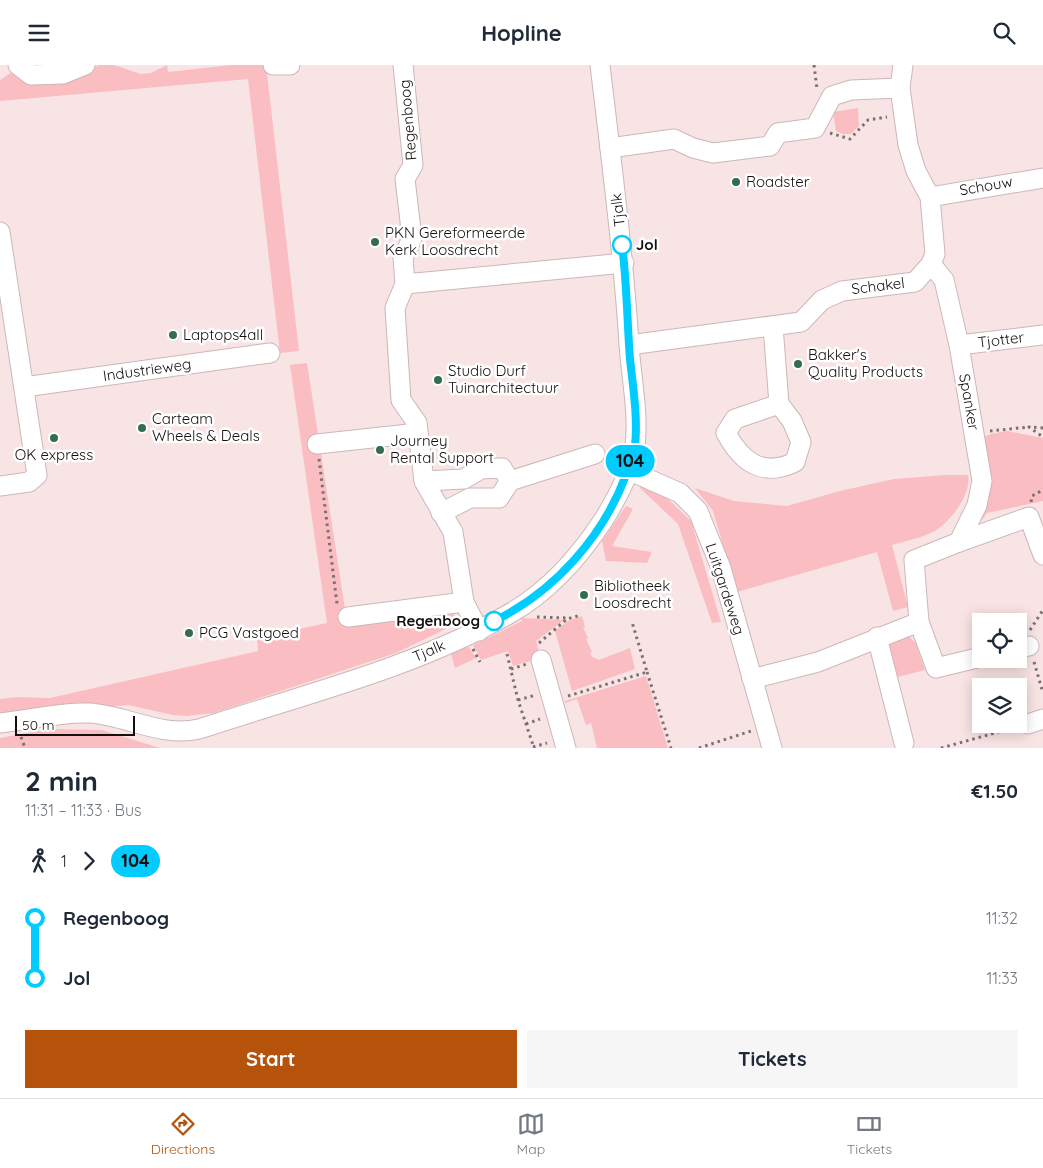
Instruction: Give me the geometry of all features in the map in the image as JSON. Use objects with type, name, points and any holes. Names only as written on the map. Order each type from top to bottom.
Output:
[{"type":"street","points":[[18,65],[31,75],[63,74],[85,65]]},
{"type":"street","points":[[273,65],[290,65]]},
{"type":"street","name":"Regenboog","points":[[403,65],[413,165],[405,179],[412,238],[403,259],[405,284],[395,308],[401,400],[417,423],[424,481],[440,513],[453,532],[464,602],[476,636]]},
{"type":"street","name":"Tjalk","points":[[0,723],[52,715],[88,713],[113,716],[176,740],[199,729],[476,636],[536,594],[582,551],[616,500],[635,447],[624,263],[600,65]]},
{"type":"street","points":[[903,65],[900,88],[908,145],[913,162],[930,197],[935,253],[931,264]]},
{"type":"street","points":[[610,149],[674,139],[693,148],[712,153],[770,145],[778,133],[815,128],[832,96],[851,90],[900,88]]},
{"type":"street","name":"Schouw","points":[[930,197],[1043,178]]},
{"type":"street","points":[[0,232],[37,475],[29,482],[0,486]]},
{"type":"street","points":[[405,284],[624,263]]},
{"type":"street","name":"Schakel","points":[[629,345],[801,322],[822,301],[842,291],[915,282],[931,264]]},
{"type":"street","name":"Spanker","points":[[931,264],[944,280],[958,345],[982,481],[977,505],[959,542]]},
{"type":"street","points":[[773,326],[780,404]]},
{"type":"street","name":"Tjotter","points":[[958,345],[1043,335]]},
{"type":"street","name":"Industrieweg","points":[[24,387],[270,353]]},
{"type":"street","points":[[317,444],[418,433]]},
{"type":"street","points":[[440,513],[470,499],[499,498],[510,481],[595,453]]},
{"type":"street","points":[[424,481],[464,479],[481,469],[502,468],[510,481]]},
{"type":"street","name":"Luitgardeweg","points":[[628,469],[680,493],[698,511],[722,568],[772,748]]},
{"type":"street","points":[[972,659],[936,668],[919,622],[914,560],[1029,517],[1043,555]]},
{"type":"street","points":[[348,617],[464,602]]},
{"type":"street","points":[[752,679],[818,662],[877,637],[919,622]]},
{"type":"street","points":[[877,637],[904,743]]},
{"type":"street","points":[[539,652],[545,705],[559,744]]},
{"type":"path","points":[[815,128],[850,139],[868,120],[904,115]]},
{"type":"path","points":[[1029,427],[1043,437]]},
{"type":"path","points":[[974,433],[1029,427],[1043,428]]},
{"type":"path","points":[[317,444],[338,618],[348,617]]},
{"type":"path","points":[[530,617],[568,618],[581,615]]},
{"type":"path","points":[[539,652],[568,618]]},
{"type":"path","points":[[632,621],[671,748]]},
{"type":"path","points":[[476,636],[480,662]]},
{"type":"path","points":[[507,654],[518,700],[533,747],[559,744]]},
{"type":"path","points":[[526,724],[545,705],[647,672]]},
{"type":"path","points":[[518,700],[545,705]]},
{"type":"path","points":[[940,748],[1035,721]]},
{"type":"path","points":[[699,748],[766,727]]},
{"type":"shaded area","points":[[99,65],[114,65],[141,74],[151,73],[167,65],[168,72],[231,65],[266,65],[299,351],[280,353],[248,79],[0,101],[0,80],[15,70],[69,80]]},
{"type":"shaded area","points":[[858,108],[859,126],[851,134],[843,134],[836,131],[833,112]]},
{"type":"shaded area","points":[[307,363],[347,622],[453,608],[456,624],[396,653],[214,713],[186,716],[173,715],[128,705],[0,717],[0,699],[17,697],[50,698],[258,651],[257,638],[327,623],[290,365]]},
{"type":"shaded area","points":[[1007,431],[1043,438],[1043,501],[987,513],[981,521],[971,527],[980,503],[989,501],[979,439],[991,434]]},
{"type":"shaded area","points":[[968,475],[967,491],[953,515],[940,528],[918,538],[892,545],[908,607],[893,611],[877,552],[737,592],[713,511],[695,488],[734,501],[787,506],[840,491],[894,479]]},
{"type":"shaded area","points":[[641,478],[669,500],[691,521],[721,622],[712,623],[678,524],[640,488]]},
{"type":"shaded area","points":[[626,506],[633,509],[612,546],[652,552],[647,563],[606,561],[602,541]]},
{"type":"shaded area","points":[[582,616],[585,627],[583,628],[588,638],[586,639],[592,652],[590,653],[592,657],[599,660],[630,648],[635,669],[572,691],[555,631],[568,621]]},
{"type":"shaded area","points":[[521,618],[564,620],[536,641],[541,658],[513,666],[508,651],[481,660],[473,645],[522,621]]},
{"type":"shaded area","points":[[909,636],[916,644],[925,670],[894,678],[886,643]]},
{"type":"shaded area","points":[[463,644],[466,648],[469,647],[476,658],[455,668],[450,651]]},
{"type":"shaded area","points":[[646,676],[668,748],[597,748],[591,723],[586,725],[577,699],[565,703],[565,701]]},
{"type":"shaded area","points":[[50,729],[102,730],[160,748],[0,748],[0,738]]},
{"type":"bus line","name":"104","points":[[494,621],[510,613],[536,594],[561,573],[582,551],[616,500],[628,469],[635,447],[635,414],[622,245]]},
{"type":"place","name":"Roadster","points":[[736,182]]},
{"type":"place","name":"PKN Gereformeerde Kerk Loosdrecht","points":[[375,242]]},
{"type":"place","name":"Jol","points":[[622,245]]},
{"type":"place","name":"Laptops4all","points":[[173,335]]},
{"type":"place","name":"Bakker's Quality Products","points":[[798,364]]},
{"type":"place","name":"Studio Durf Tuinarchitectuur","points":[[438,380]]},
{"type":"place","name":"Carteam Wheels & Deals","points":[[142,428]]},
{"type":"place","name":"OK express","points":[[54,438]]},
{"type":"place","name":"Journey Rental Support","points":[[380,450]]},
{"type":"place","name":"Bibliotheek Loosdrecht","points":[[584,595]]},
{"type":"place","name":"Regenboog","points":[[494,621]]},
{"type":"place","name":"PCG Vastgoed","points":[[189,633]]}]
